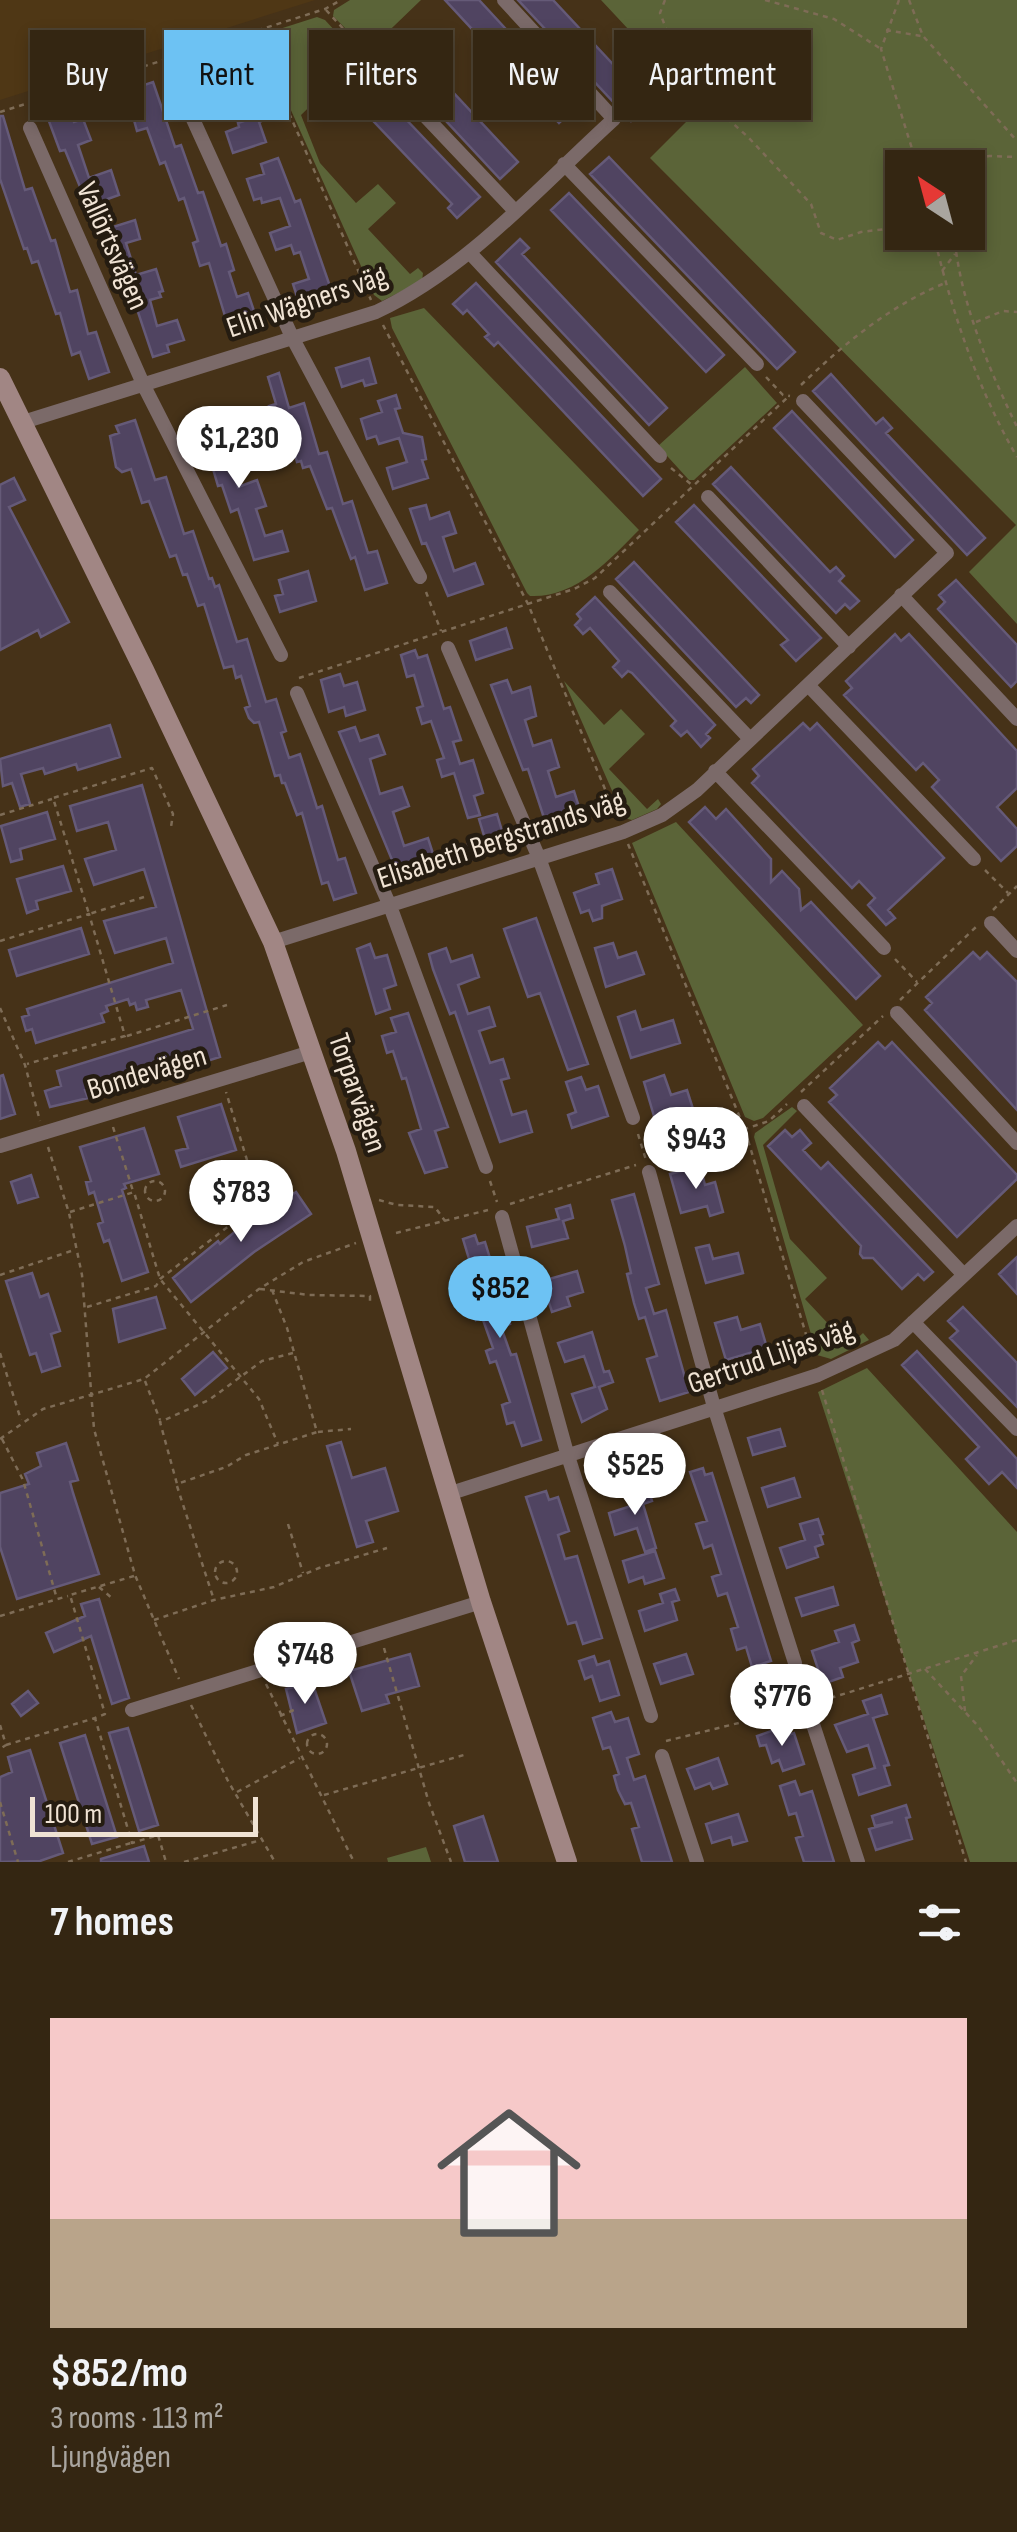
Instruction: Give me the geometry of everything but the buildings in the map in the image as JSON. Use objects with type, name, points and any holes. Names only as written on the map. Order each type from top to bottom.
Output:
[{"type":"street","name":"Elin Wägners väg","points":[[20,423],[376,312],[414,294],[470,253],[614,119],[504,0]]},
{"type":"street","points":[[193,120],[292,337],[420,577]]},
{"type":"street","points":[[429,120],[514,210]]},
{"type":"street","name":"Vallörtsvägen","points":[[30,128],[144,386],[280,655]]},
{"type":"street","points":[[564,164],[756,364]]},
{"type":"street","points":[[470,253],[660,456]]},
{"type":"street","name":"Torparvägen","points":[[0,379],[273,942],[385,1272],[481,1602],[566,1862]]},
{"type":"street","name":"Elisabeth Bergstrands väg","points":[[273,942],[623,832],[662,814],[697,790],[947,553],[796,399]]},
{"type":"street","points":[[708,497],[849,647]]},
{"type":"street","points":[[610,592],[750,739]]},
{"type":"street","points":[[901,595],[1017,720]]},
{"type":"street","points":[[444,641],[539,858],[633,1118]]},
{"type":"street","points":[[808,685],[974,859]]},
{"type":"street","points":[[297,693],[390,906],[486,1167]]},
{"type":"street","points":[[715,771],[884,948]]},
{"type":"street","points":[[990,923],[1017,952]]},
{"type":"street","points":[[896,1013],[1017,1143]]},
{"type":"street","name":"Bondevägen","points":[[0,1146],[311,1052]]},
{"type":"street","points":[[804,1106],[964,1275]]},
{"type":"street","points":[[648,1167],[714,1407],[794,1663]]},
{"type":"street","points":[[500,1212],[567,1453],[650,1716]]},
{"type":"street","name":"Gertrud Liljas väg","points":[[448,1494],[818,1375],[894,1340],[1015,1232]]},
{"type":"street","points":[[913,1322],[1017,1429]]},
{"type":"street","points":[[132,1710],[481,1602]]},
{"type":"street","points":[[808,1709],[858,1862]]},
{"type":"street","points":[[662,1756],[696,1862]]},
{"type":"path","points":[[253,30],[325,9],[341,0]]},
{"type":"path","points":[[665,0],[660,12],[667,31],[712,95],[716,109],[811,204],[821,233],[838,240],[885,229]]},
{"type":"path","points":[[765,0],[834,18],[881,48]]},
{"type":"path","points":[[899,0],[881,48],[912,150]]},
{"type":"path","points":[[910,0],[923,36],[1017,142]]},
{"type":"path","points":[[325,9],[344,30]]},
{"type":"path","points":[[886,30],[923,36]]},
{"type":"path","points":[[0,112],[164,59]]},
{"type":"path","points":[[289,113],[376,312],[528,604],[745,1130],[966,1862]]},
{"type":"path","points":[[985,157],[1017,157]]},
{"type":"path","points":[[937,250],[945,283],[993,409],[1017,457]]},
{"type":"path","points":[[956,250],[974,322],[1017,427]]},
{"type":"path","points":[[942,271],[956,253]]},
{"type":"path","points":[[801,384],[884,313],[945,283]]},
{"type":"path","points":[[974,322],[1003,312],[1017,312]]},
{"type":"path","points":[[756,364],[783,395],[796,399]]},
{"type":"path","points":[[280,655],[293,680],[444,641],[528,604],[574,590],[595,578],[796,399]]},
{"type":"path","points":[[660,456],[685,482],[708,497]]},
{"type":"path","points":[[420,577],[444,641]]},
{"type":"path","points":[[0,815],[152,768],[174,814],[171,827]]},
{"type":"path","points":[[54,798],[125,1036]]},
{"type":"path","points":[[974,859],[1008,894]]},
{"type":"path","points":[[396,1233],[500,1212],[648,1167],[769,1121],[1017,886]]},
{"type":"path","points":[[0,941],[144,896]]},
{"type":"path","points":[[884,948],[918,983]]},
{"type":"path","points":[[25,1065],[227,1005]]},
{"type":"path","points":[[0,1008],[25,1065],[69,1213],[85,1308],[94,1429],[135,1576],[186,1694],[235,1793],[276,1862]]},
{"type":"path","points":[[85,1308],[156,1286],[160,1278],[260,1202],[222,1079]]},
{"type":"path","points":[[109,1113],[160,1278],[259,1400],[278,1444]]},
{"type":"path","points":[[633,1118],[648,1167]]},
{"type":"path","points":[[486,1167],[500,1212]]},
{"type":"path","points":[[69,1213],[134,1194],[158,1201],[165,1186],[159,1180],[151,1180],[144,1194]]},
{"type":"path","points":[[375,1190],[378,1200],[384,1203],[435,1207],[444,1222]]},
{"type":"path","points":[[57,1599],[23,1480],[0,1438],[43,1409],[144,1379],[258,1289],[303,1262],[358,1243]]},
{"type":"path","points":[[0,1275],[76,1249]]},
{"type":"path","points":[[258,1289],[370,1296],[370,1304]]},
{"type":"path","points":[[272,1290],[317,1432]]},
{"type":"path","points":[[160,1422],[209,1400],[262,1361],[293,1352]]},
{"type":"path","points":[[0,1353],[22,1422]]},
{"type":"path","points":[[144,1379],[214,1600]]},
{"type":"path","points":[[177,1484],[278,1444],[317,1432],[351,1429]]},
{"type":"path","points":[[288,1524],[304,1575]]},
{"type":"path","points":[[152,1620],[214,1600],[274,1588],[387,1548]]},
{"type":"path","points":[[223,1561],[238,1568],[237,1577],[230,1583],[216,1576],[216,1567],[223,1561]]},
{"type":"path","points":[[0,1616],[135,1576]]},
{"type":"path","points":[[206,1578],[216,1576]]},
{"type":"path","points":[[99,1586],[113,1598]]},
{"type":"path","points":[[0,1749],[106,1714],[70,1595]]},
{"type":"path","points":[[380,1632],[419,1769],[452,1862]]},
{"type":"path","points":[[650,1716],[658,1743],[808,1709],[1017,1640]]},
{"type":"path","points":[[965,1712],[960,1676],[980,1652]]},
{"type":"path","points":[[794,1663],[808,1709]]},
{"type":"path","points":[[924,1668],[978,1726],[1017,1783]]},
{"type":"path","points":[[262,1670],[267,1690],[354,1862]]},
{"type":"path","points":[[280,1716],[296,1709]]},
{"type":"path","points":[[95,1718],[132,1842]]},
{"type":"path","points":[[0,1726],[6,1746]]},
{"type":"path","points":[[313,1734],[326,1739],[327,1747],[322,1753],[314,1754],[308,1748],[313,1734]]},
{"type":"path","points":[[298,1751],[308,1748]]},
{"type":"path","points":[[323,1796],[464,1754]]},
{"type":"path","points":[[235,1793],[302,1758]]},
{"type":"path","points":[[0,1802],[18,1862]]},
{"type":"path","points":[[68,1862],[158,1835],[166,1862]]},
{"type":"path","points":[[184,1862],[263,1840]]},
{"type":"shaded area","points":[[0,0],[315,0],[220,30],[164,30],[164,48],[144,54],[144,30],[30,30],[30,90],[0,100]]},
{"type":"green space","points":[[350,0],[421,0],[390,30],[347,30],[333,16],[334,10]]},
{"type":"green space","points":[[601,0],[1017,0],[1017,624],[969,572],[1016,525],[650,158],[688,120],[811,120],[811,30],[629,30]]},
{"type":"green space","points":[[317,17],[334,30],[309,30],[309,107],[301,115],[320,163],[356,203],[378,184],[396,203],[368,229],[410,274],[418,268],[423,273],[422,281],[382,301],[374,295],[289,106],[289,30],[276,30]]},
{"type":"green space","points":[[424,308],[639,530],[577,584],[547,595],[527,593],[392,328],[390,318]]},
{"type":"green space","points":[[745,367],[777,403],[694,480],[689,480],[658,446]]},
{"type":"green space","points":[[564,681],[604,725],[621,709],[645,734],[609,769],[647,809],[658,799],[661,804],[657,809],[632,820],[624,818]]},
{"type":"green space","points":[[676,822],[863,1025],[763,1118],[754,1121],[745,1117],[632,843]]},
{"type":"green space","points":[[792,1107],[797,1111],[763,1145],[790,1239],[827,1278],[805,1299],[849,1346],[863,1333],[869,1340],[831,1359],[817,1355],[754,1137]]},
{"type":"green space","points":[[867,1368],[1017,1532],[1017,1862],[970,1862],[818,1392]]},
{"type":"green space","points":[[426,1847],[431,1862],[388,1862],[387,1858]]}]
